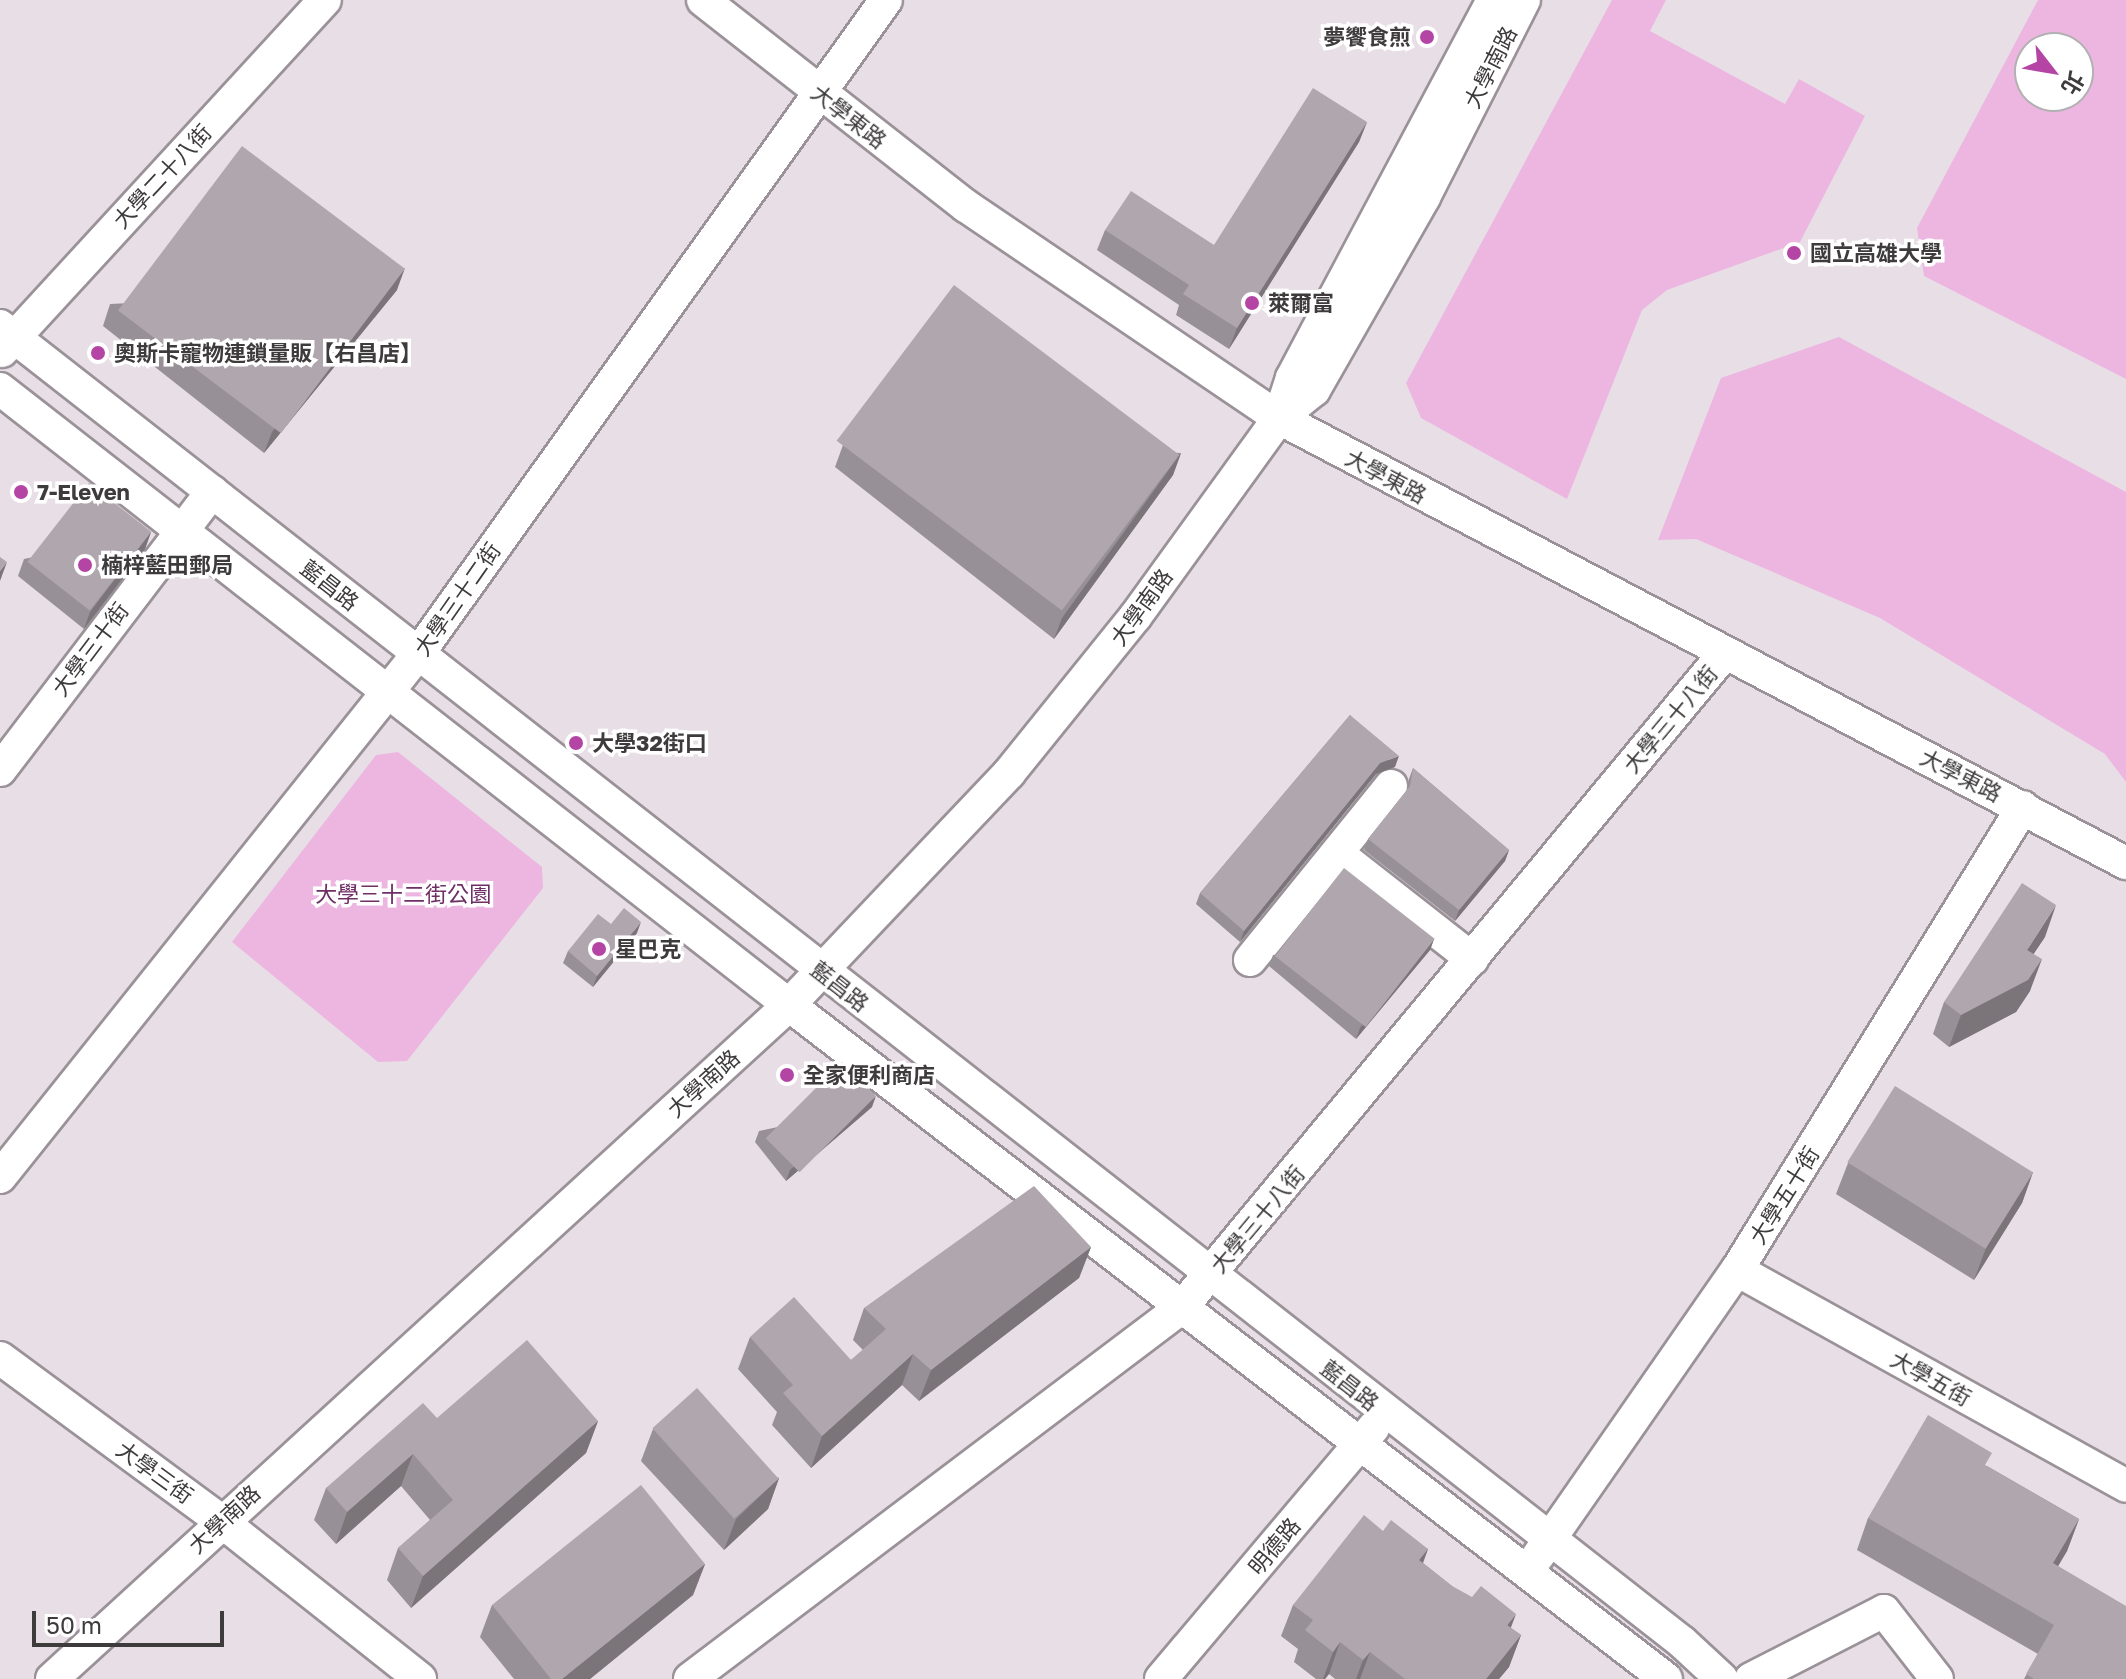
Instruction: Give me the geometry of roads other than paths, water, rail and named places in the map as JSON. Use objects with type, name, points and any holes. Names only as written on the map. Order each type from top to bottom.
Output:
[{"type":"street","name":"大學二十八街","points":[[5,339],[325,0]]},
{"type":"street","name":"大學東路","points":[[703,0],[966,206],[1279,418],[2126,863]]},
{"type":"street","name":"大學三十二街","points":[[0,1177],[418,654],[886,0]]},
{"type":"street","name":"大學南路","points":[[1279,418],[1292,378],[1493,0]]},
{"type":"street","name":"大學南路","points":[[52,1679],[221,1521],[789,1005],[1052,723],[1279,418],[1314,390],[1424,197],[1524,0]]},
{"type":"street","name":"藍昌路","points":[[5,339],[212,492],[1385,1412],[1552,1539],[1682,1642],[1722,1679]]},
{"type":"street","name":"藍昌路","points":[[0,389],[789,1005],[1663,1676]]},
{"type":"street","name":"大學三十街","points":[[0,770],[179,530],[212,492]]},
{"type":"street","name":"大學三十八街","points":[[690,1679],[1182,1307],[1724,654]]},
{"type":"street","points":[[1250,960],[1391,786]]},
{"type":"street","name":"大學五十街","points":[[1527,1570],[1552,1539],[1737,1270],[2023,807]]},
{"type":"street","points":[[1337,853],[1472,959]]},
{"type":"street","name":"大學五街","points":[[1737,1270],[2126,1486]]},
{"type":"street","name":"大學三街","points":[[0,1358],[221,1521],[420,1679]]},
{"type":"street","name":"明德路","points":[[1161,1679],[1385,1412]]},
{"type":"street","points":[[1751,1679],[1884,1611],[1937,1679]]},
{"type":"place","name":"夢饗食煎","points":[[1427,37]]},
{"type":"place","name":"國立高雄大學","points":[[1794,253]]},
{"type":"place","name":"萊爾富","points":[[1252,303]]},
{"type":"place","name":"奧斯卡寵物連鎖量販【右昌店】","points":[[98,353]]},
{"type":"place","name":"7-Eleven","points":[[21,492]]},
{"type":"place","name":"楠梓藍田郵局","points":[[85,565]]},
{"type":"place","name":"大學32街口","points":[[576,743]]},
{"type":"place","name":"星巴克","points":[[599,949]]},
{"type":"place","name":"全家便利商店","points":[[787,1075]]},
{"type":"park label","name":"大學三十二街公園","points":[[403,894]]}]
